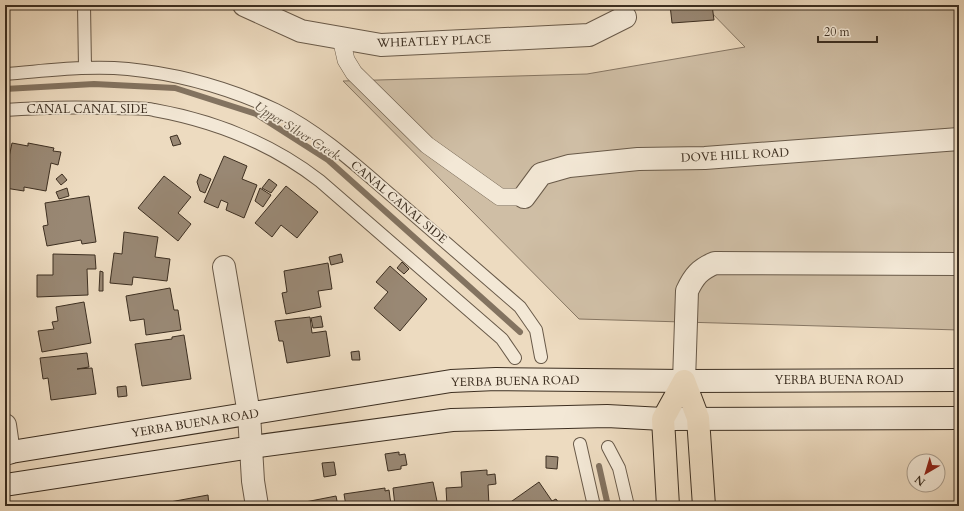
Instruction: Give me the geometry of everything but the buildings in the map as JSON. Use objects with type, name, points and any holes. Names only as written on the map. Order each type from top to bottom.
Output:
[{"type":"highway","points":[[684,381],[698,418],[704,506]]},
{"type":"highway","points":[[668,506],[663,419],[684,381]]},
{"type":"main road","name":"WHEATLEY PLACE","points":[[244,5],[301,31],[381,45],[589,35],[625,17]]},
{"type":"main road","name":"DOVE HILL ROAD","points":[[524,197],[541,174],[569,166],[638,159],[704,158],[959,139]]},
{"type":"main road","points":[[684,381],[687,291],[693,278],[702,268],[715,263],[959,264]]},
{"type":"main road","points":[[224,267],[249,414],[253,481],[257,506]]},
{"type":"main road","name":"YERBA BUENA ROAD","points":[[7,453],[451,381],[496,379],[684,381],[959,380]]},
{"type":"main road","points":[[5,485],[252,447],[452,420],[607,416],[663,419],[959,418]]},
{"type":"main road","points":[[5,425],[7,453]]},
{"type":"street","points":[[341,38],[346,60],[354,74],[427,145],[500,197],[524,197]]},
{"type":"lane","points":[[84,5],[85,68]]},
{"type":"lane","name":"CANAL CANAL SIDE","points":[[5,74],[85,68],[128,69],[175,77],[226,90],[276,110],[314,132],[371,177],[520,307],[536,330],[541,357]]},
{"type":"lane","name":"CANAL CANAL SIDE","points":[[5,110],[84,107],[153,109],[214,123],[251,138],[301,166],[320,181],[502,339],[515,358]]},
{"type":"lane","points":[[580,444],[594,506]]},
{"type":"lane","points":[[608,447],[619,468],[628,506]]},
{"type":"shaded area","points":[[704,5],[959,5],[959,330],[579,319],[343,81],[587,74],[745,47]]},
{"type":"waterway","name":"Upper Silver Creek","points":[[5,89],[94,84],[175,88],[256,114],[328,160],[520,332]]},
{"type":"waterway","name":"Upper Silver Creek","points":[[599,466],[608,506]]}]
